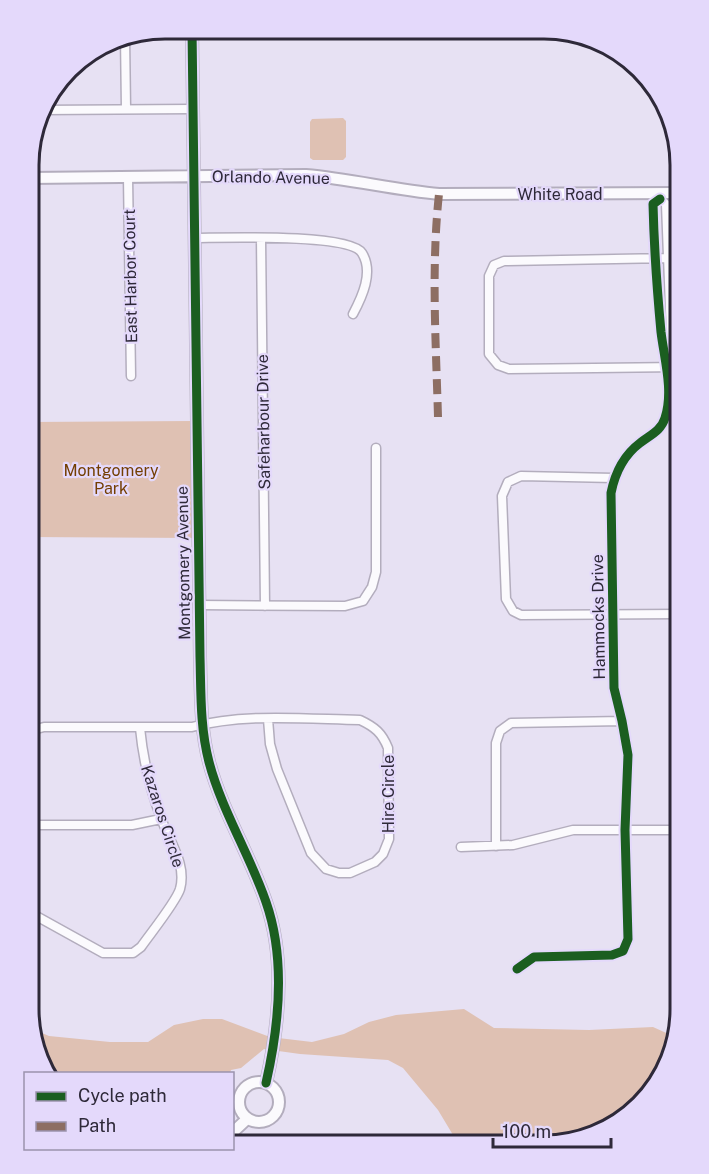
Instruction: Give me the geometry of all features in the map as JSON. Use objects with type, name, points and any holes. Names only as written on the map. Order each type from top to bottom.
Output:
[{"type":"street","name":"Montgomery Avenue","points":[[192,39],[199,605],[203,724],[209,762],[267,903],[274,933],[278,966],[276,1032],[266,1083]]},
{"type":"street","points":[[125,46],[126,109]]},
{"type":"street","points":[[52,110],[193,109]]},
{"type":"street","name":"Orlando Avenue","points":[[39,178],[306,175],[440,194]]},
{"type":"street","name":"East Harbor Court","points":[[128,177],[131,376]]},
{"type":"street","name":"White Road","points":[[440,194],[670,195]]},
{"type":"street","name":"Hammocks Drive","points":[[517,969],[534,957],[612,955],[622,951],[628,939],[625,830],[628,755],[614,688],[611,493],[614,478],[621,463],[638,444],[657,432],[665,418],[668,399],[666,367],[654,258],[653,204],[660,196],[666,204],[670,309]]},
{"type":"street","points":[[194,238],[313,239],[351,245],[361,251],[366,263],[364,292],[354,314]]},
{"type":"street","name":"Safeharbour Drive","points":[[261,238],[265,606]]},
{"type":"street","points":[[668,258],[504,261],[494,265],[489,276],[489,354],[498,365],[509,369],[670,367]]},
{"type":"street","name":"Hammocks Drive","points":[[666,367],[670,341]]},
{"type":"street","points":[[199,605],[345,606],[363,601],[372,587],[376,572],[376,448]]},
{"type":"street","points":[[614,478],[520,477],[508,482],[502,496],[506,599],[513,611],[521,615],[670,614]]},
{"type":"street","name":"Hire Circle","points":[[203,724],[268,719],[360,720],[373,726],[383,735],[388,748],[389,839],[382,854],[375,862],[350,873],[339,873],[327,869],[311,853],[277,769],[270,744],[268,719]]},
{"type":"street","points":[[496,846],[496,743],[500,731],[511,723],[622,721]]},
{"type":"street","points":[[39,729],[192,727],[203,724]]},
{"type":"street","name":"Kazaros Circle","points":[[39,918],[103,953],[133,953],[141,947],[180,891],[181,866],[161,819],[143,754],[140,728]]},
{"type":"street","points":[[39,825],[132,825],[161,819]]},
{"type":"street","points":[[461,847],[496,846],[531,841],[573,830],[670,830]]},
{"type":"street","points":[[252,1083],[266,1083],[272,1087],[279,1100],[276,1113],[261,1122],[247,1119],[240,1110],[240,1096],[252,1083]]},
{"type":"street","points":[[234,1131],[247,1119]]},
{"type":"green space","points":[[343,118],[346,121],[346,157],[343,160],[313,160],[310,158],[310,122],[312,119]]},
{"type":"green space","name":"Montgomery Park","points":[[192,421],[194,538],[39,537],[39,422]]},
{"type":"green space","points":[[464,1009],[494,1028],[589,1030],[653,1027],[668,1034],[657,1065],[649,1079],[633,1098],[607,1118],[576,1131],[560,1134],[453,1135],[438,1110],[403,1068],[388,1060],[264,1049],[241,1068],[230,1072],[56,1072],[41,1032],[49,1036],[110,1042],[148,1042],[174,1025],[203,1019],[222,1019],[270,1037],[312,1042],[344,1034],[369,1022],[396,1015]]},
{"type":"marked path","points":[[438,417],[435,278],[439,194]]},
{"type":"cycle path","points":[[192,39],[202,710],[209,762],[266,902],[276,946],[277,1016],[266,1083]]},
{"type":"cycle path","points":[[517,969],[534,957],[612,955],[623,951],[628,939],[625,830],[628,755],[614,688],[611,493],[615,478],[625,459],[634,448],[661,426],[668,408],[669,397],[661,332],[653,220],[653,204],[660,199]]}]
